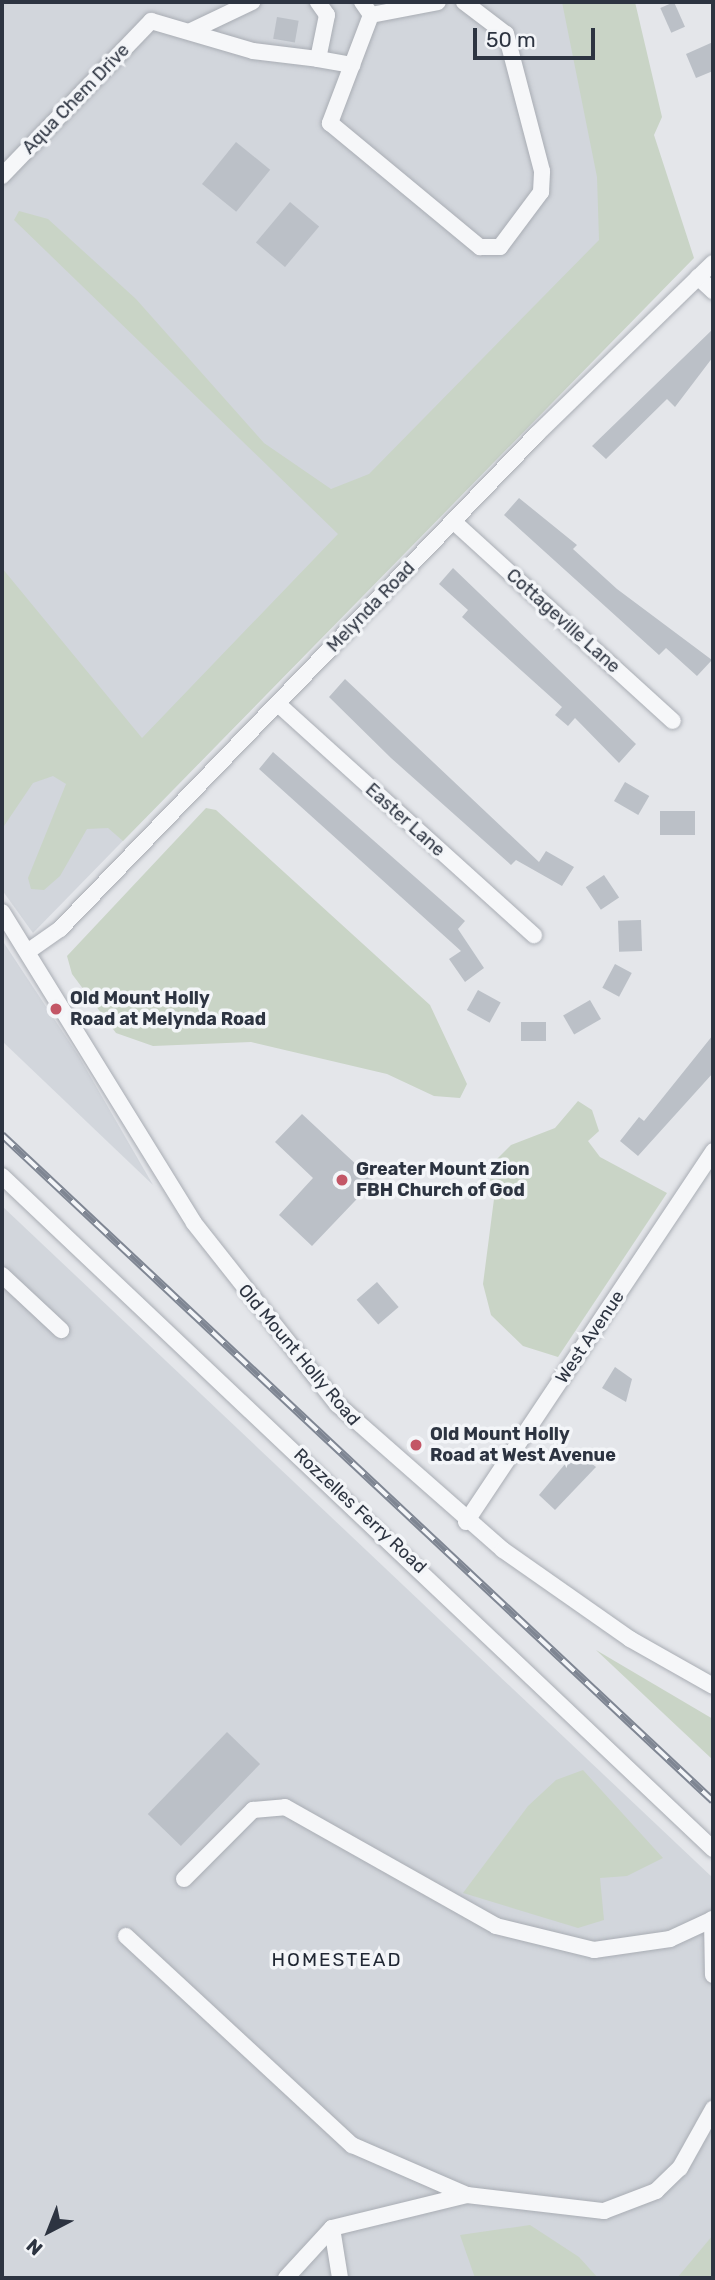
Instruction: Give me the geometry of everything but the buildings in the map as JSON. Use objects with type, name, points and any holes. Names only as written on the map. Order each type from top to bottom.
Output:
[{"type":"street","points":[[191,31],[252,2]]},
{"type":"street","points":[[318,2],[327,15],[318,59]]},
{"type":"street","points":[[438,2],[367,9],[352,65],[330,123],[480,247],[500,247],[541,192],[542,171],[506,34],[464,2]]},
{"type":"street","name":"Aqua Chem Drive","points":[[2,176],[151,21],[191,31]]},
{"type":"street","points":[[191,31],[253,51],[352,65]]},
{"type":"street","name":"Melynda Road","points":[[30,950],[60,929],[453,521],[713,263]]},
{"type":"street","points":[[698,277],[713,291]]},
{"type":"street","name":"Cottageville Lane","points":[[453,521],[673,721]]},
{"type":"street","name":"Easter Lane","points":[[278,704],[534,935]]},
{"type":"street","name":"Old Mount Holly Road","points":[[2,912],[30,950],[166,1181],[240,1287],[337,1404],[466,1522],[595,1617],[713,1686]]},
{"type":"street","name":"West Avenue","points":[[466,1522],[713,1151]]},
{"type":"street","name":"Rozzelles Ferry Road","points":[[2,1176],[713,1849]]},
{"type":"street","points":[[2,1275],[61,1330]]},
{"type":"street","points":[[184,1879],[253,1810],[285,1807],[496,1926],[594,1950],[670,1939],[713,1919],[713,1975]]},
{"type":"street","points":[[126,1936],[352,2145],[467,2195],[604,2211],[656,2191],[680,2168],[713,2109]]},
{"type":"street","points":[[286,2278],[332,2228],[467,2195]]},
{"type":"street","points":[[332,2228],[340,2278]]},
{"type":"shaded area","points":[[2,2],[587,2],[686,264],[33,933],[2,890]]},
{"type":"shaded area","points":[[2,940],[78,1055],[153,1185],[2,1041]]},
{"type":"shaded area","points":[[2,1206],[713,1878],[713,2278],[2,2278]]},
{"type":"green space","points":[[562,2],[635,2],[662,117],[654,135],[694,258],[123,841],[108,828],[87,829],[60,876],[44,890],[31,889],[28,878],[66,784],[53,776],[33,783],[2,829],[2,568],[142,738],[338,534],[14,220],[19,211],[48,219],[136,299],[264,443],[331,489],[369,474],[599,240],[597,177]]},
{"type":"green space","points":[[206,808],[216,810],[430,1005],[467,1084],[460,1098],[434,1096],[387,1074],[251,1042],[153,1046],[116,1033],[72,974],[67,956]]},
{"type":"green space","points":[[578,1101],[592,1110],[599,1131],[588,1141],[600,1157],[667,1193],[558,1357],[523,1346],[491,1315],[483,1284],[494,1199],[488,1168],[511,1145],[555,1128]]},
{"type":"green space","points":[[596,1650],[713,1719],[713,1760]]},
{"type":"green space","points":[[583,1770],[663,1858],[627,1876],[600,1878],[604,1920],[578,1928],[463,1893],[528,1806],[556,1780]]},
{"type":"green space","points":[[530,2225],[579,2257],[598,2278],[475,2278],[460,2235]]},
{"type":"green space","points":[[713,2235],[713,2278],[677,2278]]},
{"type":"railway","points":[[2,1135],[713,1801]]},
{"type":"place","name":"Old Mount Holly Road at Melynda Road","points":[[56,1009]]},
{"type":"place","name":"Greater Mount Zion FBH Church of God","points":[[342,1180]]},
{"type":"place","name":"Old Mount Holly Road at West Avenue","points":[[416,1445]]},
{"type":"district","name":"HOMESTEAD","points":[[337,1960]]}]
